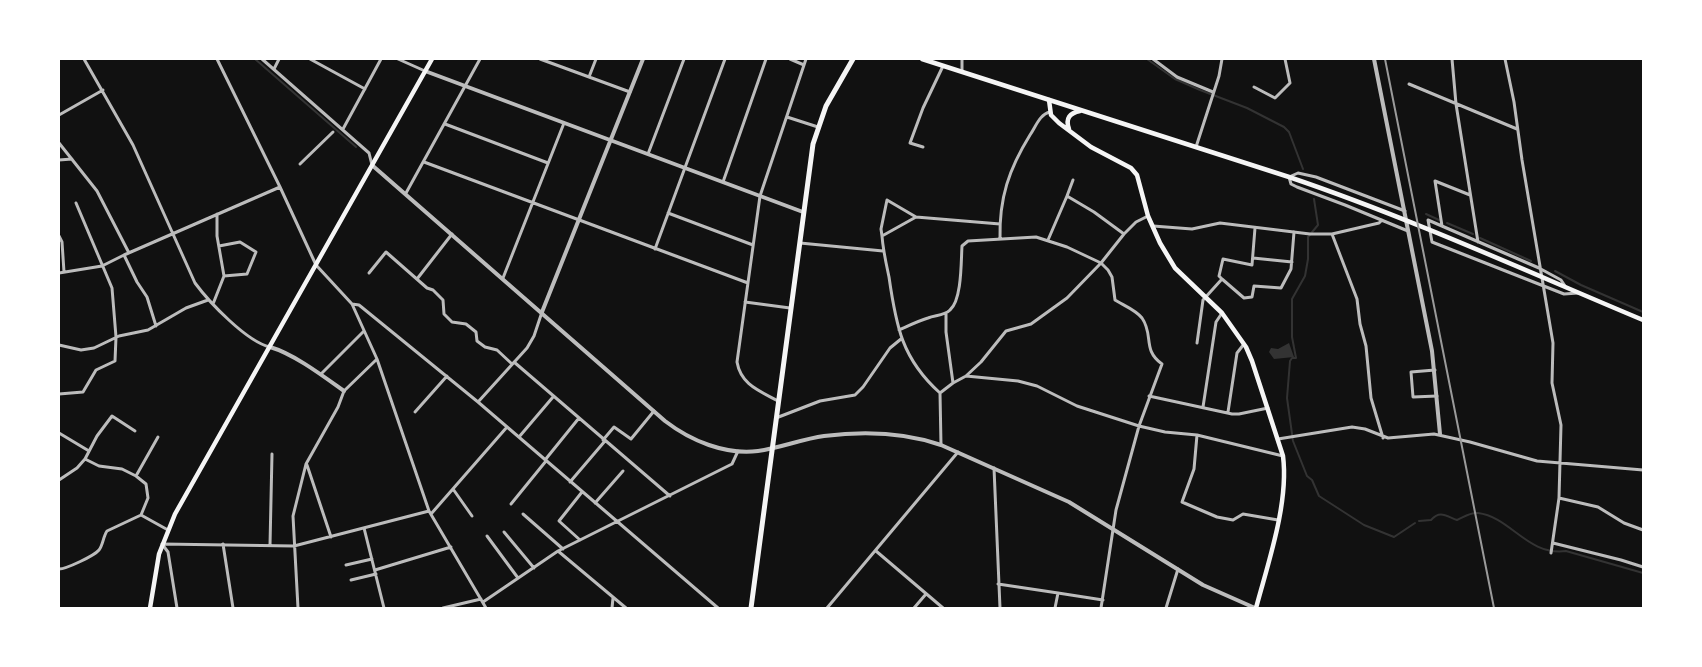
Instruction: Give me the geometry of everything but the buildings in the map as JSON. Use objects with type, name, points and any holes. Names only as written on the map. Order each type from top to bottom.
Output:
[{"type":"highway","points":[[751,608],[813,144],[826,106],[853,59]]},
{"type":"main road","points":[[150,608],[154,577],[162,544],[168,530],[432,59]]},
{"type":"main road","points":[[922,59],[1289,177],[1365,204],[1643,320]]},
{"type":"main road","points":[[1048,100],[1050,112],[1054,119],[1091,147],[1134,171],[1139,180],[1148,216],[1175,268],[1222,313],[1244,344],[1252,361],[1284,456],[1285,470],[1278,520],[1256,608]]},
{"type":"main road","points":[[1069,130],[1067,122],[1069,116],[1074,112],[1080,111]]},
{"type":"street","points":[[84,59],[133,145],[195,283],[208,300],[237,328],[263,345],[278,349],[321,374],[344,391]]},
{"type":"street","points":[[217,59],[316,265],[352,304],[377,359],[430,513],[486,608]]},
{"type":"street","points":[[262,59],[369,153],[373,166],[654,411],[672,426],[690,437],[722,449],[738,451],[758,451],[825,436],[874,433],[900,434],[923,439],[958,452],[1070,502],[1203,585],[1256,608]]},
{"type":"street","points":[[274,68],[279,59]]},
{"type":"street","points":[[310,59],[365,88]]},
{"type":"street","points":[[344,130],[381,59]]},
{"type":"street","points":[[398,59],[425,71],[803,212]]},
{"type":"street","points":[[406,194],[480,59]]},
{"type":"street","points":[[540,59],[630,92]]},
{"type":"street","points":[[588,77],[596,59]]},
{"type":"street","points":[[478,402],[530,342],[643,59]]},
{"type":"street","points":[[648,154],[684,59]]},
{"type":"street","points":[[654,249],[725,59]]},
{"type":"street","points":[[723,182],[766,59]]},
{"type":"street","points":[[790,59],[804,65]]},
{"type":"street","points":[[779,401],[746,382],[737,362],[760,196],[806,59]]},
{"type":"street","points":[[962,59],[962,71]]},
{"type":"street","points":[[1152,59],[1177,77],[1213,92]]},
{"type":"street","points":[[1196,147],[1219,76],[1222,59]]},
{"type":"street","points":[[1254,87],[1275,98],[1290,83],[1285,59]]},
{"type":"street","points":[[1374,59],[1435,370],[1440,434]]},
{"type":"street","points":[[1452,59],[1456,104],[1479,242]]},
{"type":"street","points":[[1505,59],[1514,102],[1539,268],[1553,343],[1552,376],[1561,425],[1559,498],[1551,553]]},
{"type":"street","points":[[923,147],[910,143],[923,108],[944,66]]},
{"type":"street","points":[[1409,84],[1517,128]]},
{"type":"street","points":[[59,115],[103,90]]},
{"type":"street","points":[[1000,239],[1003,194],[1017,157],[1042,115],[1050,112]]},
{"type":"street","points":[[787,117],[818,127]]},
{"type":"street","points":[[503,278],[564,122]]},
{"type":"street","points":[[445,124],[548,163]]},
{"type":"street","points":[[300,164],[333,132]]},
{"type":"street","points":[[59,143],[97,191],[129,253]]},
{"type":"street","points":[[59,160],[73,159]]},
{"type":"street","points":[[424,162],[748,283]]},
{"type":"street","points":[[1405,211],[1308,175],[1298,173],[1289,177],[1291,184],[1296,187],[1408,231]]},
{"type":"street","points":[[1048,240],[1073,180]]},
{"type":"street","points":[[1442,226],[1434,181],[1471,195]]},
{"type":"street","points":[[59,274],[102,266],[280,187]]},
{"type":"street","points":[[1067,196],[1094,212],[1124,234]]},
{"type":"street","points":[[941,445],[940,393],[916,367],[901,338],[894,314],[882,236],[887,200],[916,217],[1000,224]]},
{"type":"street","points":[[59,394],[83,392],[96,370],[115,361],[116,338],[112,288],[76,204]]},
{"type":"street","points":[[668,213],[753,245]]},
{"type":"street","points":[[213,304],[224,276],[217,236],[217,214]]},
{"type":"street","points":[[940,393],[966,376],[982,362],[1006,331],[1031,324],[1067,298],[1101,263],[1124,234],[1136,222],[1148,216]]},
{"type":"street","points":[[882,236],[916,217]]},
{"type":"street","points":[[1153,226],[1192,229],[1220,223],[1310,234],[1332,234],[1379,223],[1382,220]]},
{"type":"street","points":[[1566,287],[1561,280],[1539,268],[1428,220],[1432,242],[1564,294],[1579,293]]},
{"type":"street","points":[[1255,228],[1252,265],[1223,259],[1219,276],[1244,298],[1252,297],[1254,286],[1281,288],[1291,269],[1294,232]]},
{"type":"street","points":[[417,279],[452,234]]},
{"type":"street","points":[[1332,234],[1358,299],[1360,324],[1366,346],[1371,398],[1383,438]]},
{"type":"street","points":[[59,236],[62,242],[64,272]]},
{"type":"street","points":[[899,330],[951,310],[955,304],[959,283],[962,246],[968,241],[1036,237],[1067,246],[1101,263],[1108,270],[1112,277],[1115,300],[1142,318],[1147,328],[1150,351],[1154,358],[1162,364],[1139,426],[1116,510],[1102,608]]},
{"type":"street","points":[[219,246],[240,242],[256,252],[248,274],[224,276]]},
{"type":"street","points":[[799,243],[883,251]]},
{"type":"street","points":[[369,273],[386,252],[443,300],[444,314],[452,322],[466,324],[476,332],[477,341],[485,347],[497,350],[670,496]]},
{"type":"street","points":[[124,255],[136,282],[147,297],[156,326]]},
{"type":"street","points":[[1253,258],[1292,262]]},
{"type":"street","points":[[1196,343],[1203,300],[1207,298],[1222,279]]},
{"type":"street","points":[[59,345],[88,350],[116,338],[148,330],[186,308],[208,300]]},
{"type":"street","points":[[745,302],[790,308]]},
{"type":"street","points":[[352,304],[359,304],[447,376],[718,608]]},
{"type":"street","points":[[946,313],[946,332],[953,383]]},
{"type":"street","points":[[1203,408],[1216,322],[1222,313]]},
{"type":"street","points":[[321,374],[364,331]]},
{"type":"street","points":[[776,418],[820,401],[855,395],[863,387],[890,348],[901,338]]},
{"type":"street","points":[[1228,413],[1237,353],[1244,344]]},
{"type":"street","points":[[298,608],[293,516],[306,464],[338,407],[344,391],[377,359]]},
{"type":"street","points":[[1435,370],[1411,372],[1412,389],[1413,397],[1437,396]]},
{"type":"street","points":[[415,412],[447,376]]},
{"type":"street","points":[[966,376],[1018,381],[1037,386],[1077,406],[1139,426],[1165,432],[1197,435],[1284,456]]},
{"type":"street","points":[[1149,396],[1228,413],[1239,414],[1268,408]]},
{"type":"street","points":[[519,437],[553,397]]},
{"type":"street","points":[[570,482],[614,427],[631,439],[654,411]]},
{"type":"street","points":[[59,480],[77,468],[85,459],[112,416],[135,431]]},
{"type":"street","points":[[511,504],[578,418]]},
{"type":"street","points":[[162,544],[294,546],[430,513],[507,427]]},
{"type":"street","points":[[1278,438],[1352,427],[1365,429],[1383,438],[1440,434],[1527,459],[1643,470]]},
{"type":"street","points":[[59,433],[89,451]]},
{"type":"street","points":[[1197,435],[1194,468],[1182,502],[1217,517],[1232,520],[1243,514],[1278,520]]},
{"type":"street","points":[[136,476],[158,437]]},
{"type":"street","points":[[443,608],[482,600],[558,551],[732,464],[738,451]]},
{"type":"street","points":[[829,608],[958,452]]},
{"type":"street","points":[[270,545],[272,454]]},
{"type":"street","points":[[59,568],[68,567],[94,554],[99,550],[107,531],[141,515],[148,498],[146,484],[136,476],[122,469],[99,466],[85,459]]},
{"type":"street","points":[[306,464],[330,537]]},
{"type":"street","points":[[994,468],[1000,608]]},
{"type":"street","points":[[594,503],[622,471]]},
{"type":"street","points":[[453,489],[472,516]]},
{"type":"street","points":[[580,540],[559,522],[582,492]]},
{"type":"street","points":[[1559,498],[1598,507],[1624,523],[1643,530]]},
{"type":"street","points":[[522,514],[563,549]]},
{"type":"street","points":[[141,515],[168,530]]},
{"type":"street","points":[[364,528],[384,608]]},
{"type":"street","points":[[504,532],[534,568]]},
{"type":"street","points":[[487,536],[518,578]]},
{"type":"street","points":[[162,544],[168,552],[177,608]]},
{"type":"street","points":[[223,544],[233,608]]},
{"type":"street","points":[[1553,544],[1643,567]]},
{"type":"street","points":[[351,580],[451,547]]},
{"type":"street","points":[[876,550],[943,608]]},
{"type":"street","points":[[558,551],[626,608]]},
{"type":"street","points":[[346,565],[372,559]]},
{"type":"street","points":[[1166,608],[1178,569]]},
{"type":"street","points":[[998,584],[1103,600]]},
{"type":"street","points":[[1055,608],[1058,593]]},
{"type":"street","points":[[914,608],[926,594]]},
{"type":"street","points":[[612,608],[613,597]]},
{"type":"shaded area","points":[[1289,343],[1294,357],[1274,359],[1269,352],[1271,348],[1278,349]]},
{"type":"waterway","points":[[255,59],[356,147]]},
{"type":"waterway","points":[[1147,59],[1175,79],[1247,108],[1284,127],[1289,132],[1303,169]]},
{"type":"waterway","points":[[1314,199],[1318,225],[1308,237],[1308,259],[1305,276],[1292,299],[1292,337],[1296,358],[1292,358],[1290,361],[1287,398],[1293,441],[1307,476],[1312,480],[1319,496],[1364,525],[1394,537],[1415,523]]},
{"type":"waterway","points":[[1426,214],[1439,220]]},
{"type":"waterway","points":[[1447,223],[1473,234]]},
{"type":"waterway","points":[[1480,238],[1531,261]]},
{"type":"waterway","points":[[1555,271],[1581,285],[1643,312]]},
{"type":"waterway","points":[[1419,521],[1431,520],[1437,515],[1457,520],[1470,514],[1478,513],[1500,521],[1540,548],[1552,551],[1566,551],[1643,573]]},
{"type":"railway","points":[[1385,59],[1494,608]]}]
